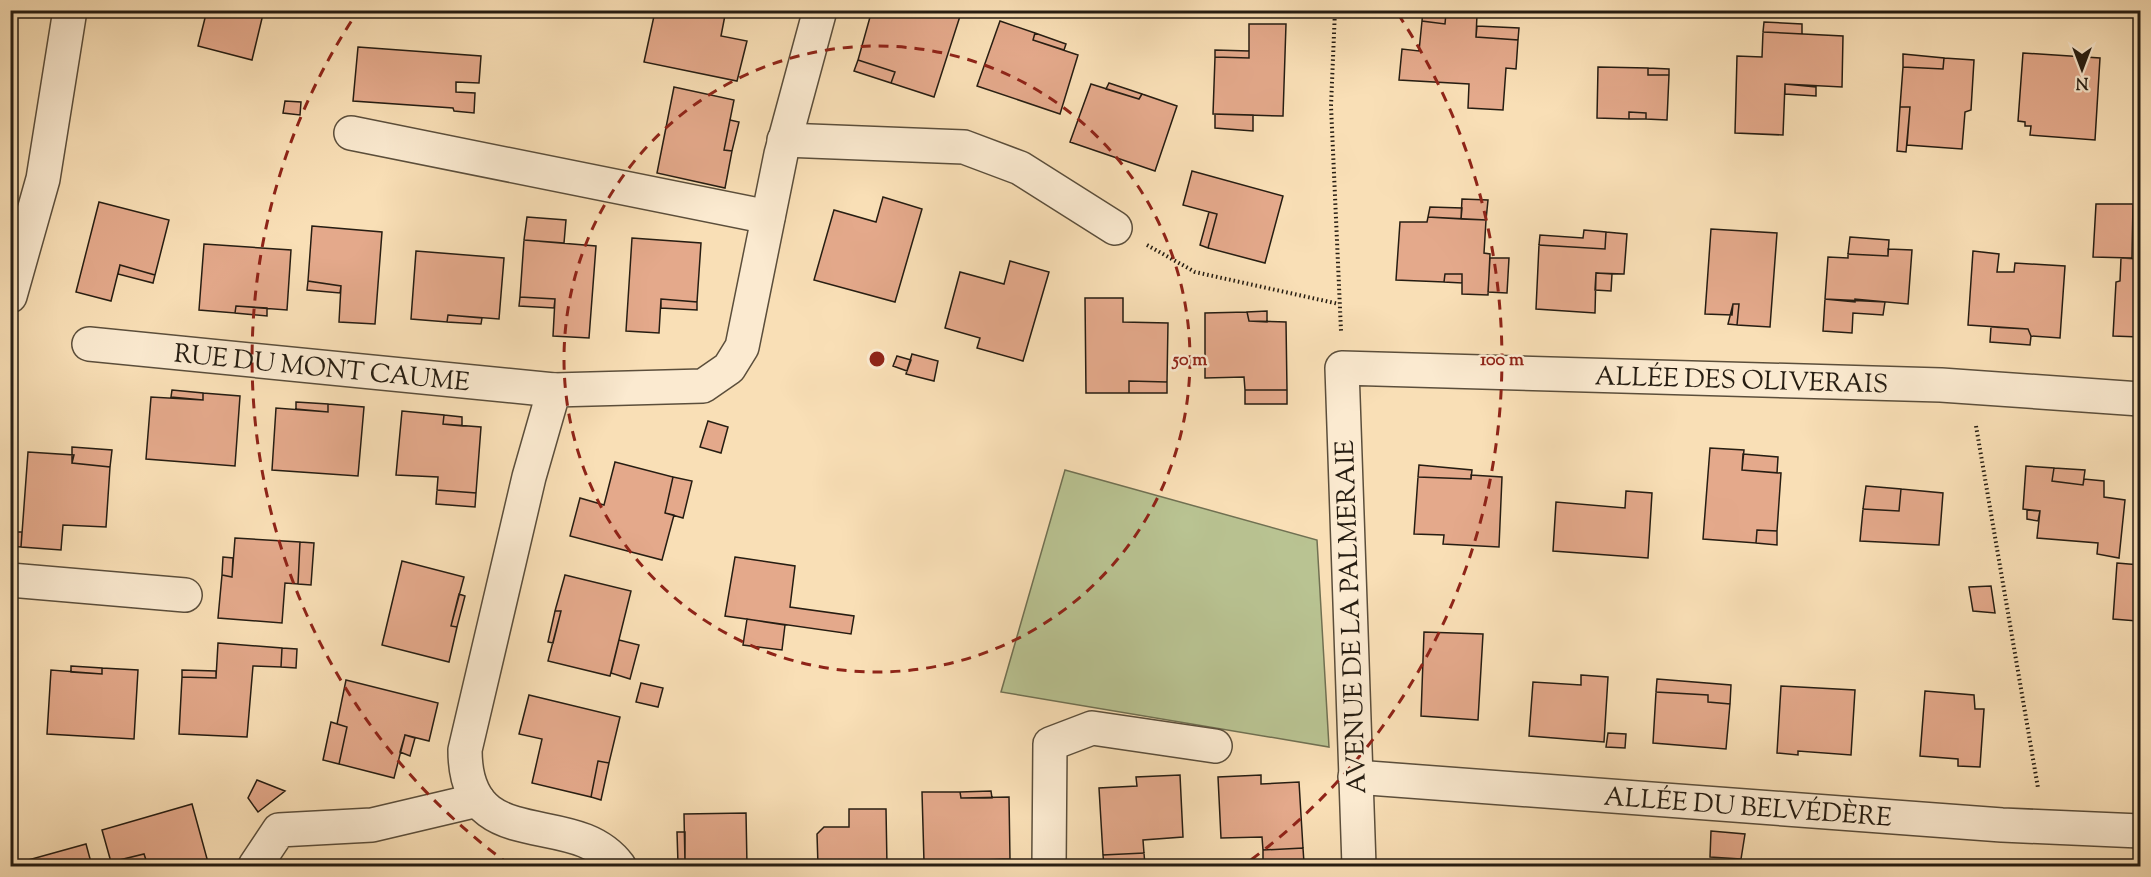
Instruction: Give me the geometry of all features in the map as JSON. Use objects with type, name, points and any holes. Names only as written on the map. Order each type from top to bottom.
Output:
[{"type":"street","points":[[10,296],[44,179],[70,10]]},
{"type":"street","name":"RUE DU MONT CAUME","points":[[89,344],[554,390],[704,386],[729,368],[742,347],[784,140],[820,10]]},
{"type":"street","points":[[351,133],[768,217]]},
{"type":"street","points":[[784,140],[964,147],[1020,168],[1115,228]]},
{"type":"street","name":"ALLÉE DES OLIVERAIS","points":[[1342,368],[1969,387],[2140,399]]},
{"type":"street","name":"AVENUE DE LA PALMERAIE","points":[[1342,368],[1359,867]]},
{"type":"street","points":[[554,390],[529,477],[465,750],[465,774],[470,789],[495,817],[594,843],[609,853],[619,867]]},
{"type":"street","points":[[10,580],[185,595]]},
{"type":"street","points":[[1049,867],[1050,744],[1092,728],[1215,746]]},
{"type":"street","name":"ALLÉE DU BELVÉDÈRE","points":[[1355,777],[2002,825],[2140,831]]},
{"type":"street","points":[[255,867],[279,830],[372,825],[478,800]]},
{"type":"path","points":[[1335,10],[1331,106],[1342,368]]},
{"type":"path","points":[[1115,228],[1195,272],[1340,304]]},
{"type":"path","points":[[1969,387],[2039,792]]},
{"type":"green space","points":[[1065,470],[1317,540],[1329,747],[1001,692]]},
{"type":"building","points":[[207,10],[264,10],[252,60],[198,46]]},
{"type":"building","points":[[665,10],[726,10],[721,36],[747,41],[737,81],[644,62],[654,16],[664,17]]},
{"type":"building","points":[[872,10],[895,10],[917,17],[919,10],[962,10],[934,97],[891,83],[895,72],[858,60]]},
{"type":"building","points":[[1423,10],[1477,10],[1477,15],[1446,13],[1445,24],[1422,21]]},
{"type":"building","points":[[1446,13],[1477,15],[1476,37],[1518,40],[1516,69],[1506,68],[1503,110],[1468,108],[1469,84],[1399,80],[1402,49],[1419,51],[1422,21],[1445,24]]},
{"type":"building","points":[[1000,21],[1035,33],[1033,40],[1078,55],[1060,114],[977,86]]},
{"type":"building","points":[[1764,22],[1802,24],[1802,34],[1763,32]]},
{"type":"building","points":[[1249,24],[1286,24],[1283,116],[1213,114],[1215,57],[1249,58]]},
{"type":"building","points":[[1477,26],[1519,28],[1518,40],[1476,37]]},
{"type":"building","points":[[1763,32],[1843,36],[1842,87],[1785,84],[1783,135],[1735,133],[1737,56],[1762,57]]},
{"type":"building","points":[[1035,33],[1066,44],[1064,50],[1033,40]]},
{"type":"building","points":[[358,47],[481,56],[479,83],[456,82],[456,92],[475,93],[474,113],[454,111],[453,108],[353,101]]},
{"type":"building","points":[[1215,50],[1249,51],[1249,58],[1215,57]]},
{"type":"building","points":[[2023,53],[2100,58],[2095,140],[2030,135],[2031,126],[2025,126],[2025,122],[2018,121]]},
{"type":"building","points":[[1903,54],[1944,58],[1943,69],[1903,67]]},
{"type":"building","points":[[1944,58],[1974,60],[1971,110],[1965,112],[1962,149],[1907,145],[1910,107],[1900,107],[1903,67],[1943,69]]},
{"type":"building","points":[[858,60],[895,72],[891,83],[854,71]]},
{"type":"building","points":[[1598,67],[1648,68],[1648,75],[1669,75],[1667,120],[1646,119],[1646,113],[1629,112],[1629,119],[1597,118]]},
{"type":"building","points":[[1648,68],[1669,69],[1669,75],[1648,75]]},
{"type":"building","points":[[1109,83],[1142,94],[1139,99],[1106,89]]},
{"type":"building","points":[[1091,84],[1139,99],[1142,94],[1177,106],[1155,171],[1070,142]]},
{"type":"building","points":[[1785,84],[1816,87],[1816,96],[1785,94]]},
{"type":"building","points":[[674,87],[734,100],[724,150],[732,151],[725,188],[657,173]]},
{"type":"building","points":[[285,101],[301,102],[300,115],[283,113]]},
{"type":"building","points":[[1900,107],[1910,107],[1906,152],[1897,151]]},
{"type":"building","points":[[1629,112],[1646,113],[1646,119],[1629,119]]},
{"type":"building","points":[[1215,114],[1253,115],[1253,131],[1215,128]]},
{"type":"building","points":[[730,120],[739,122],[732,151],[724,150]]},
{"type":"building","points":[[1192,171],[1283,196],[1265,263],[1208,248],[1217,214],[1183,205]]},
{"type":"building","points":[[883,197],[922,209],[895,302],[814,280],[834,210],[876,222]]},
{"type":"building","points":[[1462,199],[1488,200],[1486,220],[1461,219]]},
{"type":"building","points":[[99,202],[169,220],[155,275],[120,265],[111,301],[76,292]]},
{"type":"building","points":[[2096,204],[2133,204],[2132,258],[2093,257]]},
{"type":"building","points":[[1430,207],[1462,208],[1461,219],[1428,217]]},
{"type":"building","points":[[1209,212],[1217,214],[1208,248],[1200,245]]},
{"type":"building","points":[[527,217],[566,220],[564,243],[524,240]]},
{"type":"building","points":[[1428,217],[1486,220],[1484,253],[1490,254],[1488,295],[1462,294],[1462,274],[1445,274],[1444,282],[1396,280],[1400,222],[1427,222]]},
{"type":"building","points":[[312,226],[382,232],[375,324],[339,322],[341,286],[308,281]]},
{"type":"building","points":[[1711,229],[1777,233],[1770,327],[1737,325],[1739,304],[1733,304],[1732,315],[1705,314]]},
{"type":"building","points":[[1584,230],[1606,232],[1605,249],[1539,245],[1540,235],[1583,238]]},
{"type":"building","points":[[1606,232],[1627,234],[1624,274],[1596,273],[1595,313],[1536,309],[1539,245],[1605,249]]},
{"type":"building","points":[[1850,237],[1889,240],[1888,256],[1848,254]]},
{"type":"building","points":[[632,238],[701,243],[697,302],[661,299],[659,333],[626,331]]},
{"type":"building","points":[[524,240],[596,246],[589,338],[553,336],[555,299],[520,297]]},
{"type":"building","points":[[204,244],[291,250],[287,310],[236,306],[235,313],[199,310]]},
{"type":"building","points":[[1888,249],[1912,250],[1908,304],[1855,299],[1855,302],[1825,299],[1828,257],[1848,258],[1848,254],[1888,256]]},
{"type":"building","points":[[416,251],[504,258],[499,319],[448,315],[447,322],[411,319]]},
{"type":"building","points":[[1973,251],[1999,254],[1997,272],[2014,272],[2015,263],[2065,266],[2060,338],[2031,336],[2028,329],[1968,325]]},
{"type":"building","points":[[1490,258],[1509,258],[1507,293],[1488,292]]},
{"type":"building","points":[[2121,258],[2140,259],[2140,337],[2113,336],[2116,282],[2120,281]]},
{"type":"building","points":[[1010,261],[1049,272],[1023,361],[977,348],[980,338],[945,328],[960,272],[1004,284]]},
{"type":"building","points":[[120,265],[155,275],[153,283],[118,274]]},
{"type":"building","points":[[1596,273],[1612,274],[1611,291],[1595,290]]},
{"type":"building","points":[[1445,274],[1462,274],[1462,283],[1444,282]]},
{"type":"building","points":[[308,281],[341,286],[340,293],[307,290]]},
{"type":"building","points":[[520,297],[555,299],[554,308],[519,306]]},
{"type":"building","points":[[1085,298],[1123,298],[1123,322],[1168,323],[1167,382],[1129,381],[1129,393],[1086,393]]},
{"type":"building","points":[[661,299],[697,302],[697,310],[661,308]]},
{"type":"building","points":[[1825,299],[1885,302],[1883,315],[1853,313],[1852,333],[1823,331]]},
{"type":"building","points":[[1733,304],[1739,304],[1737,325],[1728,324]]},
{"type":"building","points":[[236,306],[267,308],[267,316],[235,313]]},
{"type":"building","points":[[1267,311],[1267,322],[1249,321],[1247,312]]},
{"type":"building","points":[[1247,312],[1249,321],[1286,322],[1287,390],[1245,390],[1244,377],[1205,378],[1205,313]]},
{"type":"building","points":[[448,315],[482,318],[481,324],[447,322]]},
{"type":"building","points":[[1991,327],[2028,329],[2031,336],[2030,345],[1990,342]]},
{"type":"building","points":[[912,354],[938,361],[934,381],[906,374]]},
{"type":"building","points":[[897,356],[911,360],[907,371],[893,366]]},
{"type":"building","points":[[1129,381],[1167,382],[1167,393],[1129,393]]},
{"type":"building","points":[[172,390],[203,393],[203,400],[171,397]]},
{"type":"building","points":[[1245,390],[1287,390],[1287,404],[1245,404]]},
{"type":"building","points":[[203,393],[240,396],[235,466],[146,459],[151,397],[203,400]]},
{"type":"building","points":[[296,402],[328,404],[328,412],[296,409]]},
{"type":"building","points":[[328,404],[364,407],[358,476],[272,470],[276,408],[328,412]]},
{"type":"building","points":[[402,411],[444,415],[443,424],[481,427],[476,493],[437,490],[438,477],[396,475]]},
{"type":"building","points":[[444,415],[462,417],[462,426],[443,424]]},
{"type":"building","points":[[708,421],[728,427],[721,453],[700,447]]},
{"type":"building","points":[[72,447],[112,450],[110,467],[72,463]]},
{"type":"building","points":[[1710,448],[1744,450],[1742,470],[1781,473],[1777,531],[1757,530],[1756,543],[1703,539]]},
{"type":"building","points":[[28,452],[74,455],[72,463],[110,467],[106,527],[63,525],[61,550],[21,547]]},
{"type":"building","points":[[1743,454],[1778,457],[1777,473],[1742,470]]},
{"type":"building","points":[[615,462],[673,477],[665,513],[674,515],[662,560],[570,536],[580,498],[604,505]]},
{"type":"building","points":[[1419,465],[1472,470],[1471,479],[1418,477]]},
{"type":"building","points":[[2026,466],[2054,468],[2052,481],[2083,485],[2084,479],[2104,481],[2104,497],[2125,500],[2119,558],[2097,554],[2098,543],[2037,538],[2040,511],[2023,509]]},
{"type":"building","points":[[2054,468],[2085,470],[2083,485],[2052,481]]},
{"type":"building","points":[[1471,475],[1502,477],[1499,547],[1443,544],[1444,535],[1414,534],[1418,477],[1471,479]]},
{"type":"building","points":[[673,477],[692,481],[683,518],[665,513]]},
{"type":"building","points":[[1866,486],[1901,489],[1899,511],[1863,509]]},
{"type":"building","points":[[1901,489],[1943,493],[1939,545],[1860,541],[1863,509],[1899,511]]},
{"type":"building","points":[[437,490],[476,493],[475,507],[436,504]]},
{"type":"building","points":[[1626,491],[1652,493],[1648,558],[1553,551],[1556,502],[1625,508]]},
{"type":"building","points":[[2027,510],[2040,511],[2038,521],[2027,519]]},
{"type":"building","points":[[1757,530],[1777,531],[1777,545],[1756,543]]},
{"type":"building","points":[[10,532],[22,532],[21,547],[10,546]]},
{"type":"building","points":[[235,538],[300,542],[298,584],[285,583],[282,623],[218,618],[222,575],[232,577]]},
{"type":"building","points":[[300,542],[314,543],[311,585],[298,584]]},
{"type":"building","points":[[223,557],[233,558],[232,577],[222,575]]},
{"type":"building","points":[[735,557],[795,566],[790,607],[854,616],[851,634],[725,616]]},
{"type":"building","points":[[402,561],[464,577],[451,626],[457,627],[449,662],[382,645]]},
{"type":"building","points":[[2117,563],[2140,565],[2137,621],[2113,619]]},
{"type":"building","points":[[565,575],[631,591],[610,676],[548,661],[561,611],[555,611]]},
{"type":"building","points":[[1991,586],[1995,613],[1973,611],[1969,587]]},
{"type":"building","points":[[459,594],[465,596],[457,627],[451,626]]},
{"type":"building","points":[[555,611],[561,611],[553,643],[548,642]]},
{"type":"building","points":[[747,619],[785,625],[782,650],[743,645]]},
{"type":"building","points":[[1424,632],[1483,634],[1478,720],[1421,716]]},
{"type":"building","points":[[619,640],[639,645],[630,679],[611,673]]},
{"type":"building","points":[[218,643],[282,648],[281,667],[253,666],[247,737],[179,734],[182,677],[216,678]]},
{"type":"building","points":[[282,648],[297,649],[296,668],[281,667]]},
{"type":"building","points":[[71,666],[102,668],[102,674],[71,672]]},
{"type":"building","points":[[102,668],[138,670],[134,739],[47,734],[51,670],[102,674]]},
{"type":"building","points":[[182,670],[216,671],[216,678],[182,677]]},
{"type":"building","points":[[1581,675],[1608,677],[1604,742],[1529,736],[1533,682],[1581,685]]},
{"type":"building","points":[[1657,679],[1731,685],[1730,704],[1708,702],[1708,695],[1656,692]]},
{"type":"building","points":[[346,680],[438,703],[429,741],[405,735],[394,778],[339,764],[347,727],[337,724]]},
{"type":"building","points":[[641,683],[663,688],[658,707],[636,702]]},
{"type":"building","points":[[1781,686],[1855,690],[1851,755],[1798,751],[1798,755],[1777,753]]},
{"type":"building","points":[[1925,691],[1974,695],[1975,709],[1984,709],[1980,767],[1958,766],[1958,759],[1920,756]]},
{"type":"building","points":[[1656,692],[1708,695],[1708,702],[1730,704],[1726,749],[1653,743]]},
{"type":"building","points":[[529,695],[620,717],[609,763],[598,761],[591,797],[532,783],[542,739],[519,734]]},
{"type":"building","points":[[331,722],[347,727],[339,764],[323,760]]},
{"type":"building","points":[[1608,733],[1626,734],[1625,748],[1606,747]]},
{"type":"building","points":[[405,735],[415,738],[410,756],[400,752]]},
{"type":"building","points":[[598,761],[609,763],[601,800],[591,797]]},
{"type":"building","points":[[1180,775],[1183,837],[1143,840],[1144,853],[1103,855],[1099,788],[1137,786],[1136,777]]},
{"type":"building","points":[[1261,775],[1261,784],[1299,782],[1303,848],[1263,850],[1262,837],[1221,838],[1218,777]]},
{"type":"building","points":[[257,780],[285,791],[258,812],[248,798]]},
{"type":"building","points":[[991,791],[992,798],[961,798],[960,792]]},
{"type":"building","points":[[922,792],[960,792],[961,798],[1009,797],[1010,859],[924,862]]},
{"type":"building","points":[[192,804],[209,866],[148,866],[144,854],[111,862],[102,830]]},
{"type":"building","points":[[849,809],[886,809],[887,866],[818,866],[817,834],[824,827],[849,827]]},
{"type":"building","points":[[746,813],[747,866],[678,866],[678,864],[685,864],[684,814]]},
{"type":"building","points":[[1711,831],[1745,834],[1741,859],[1710,857]]},
{"type":"building","points":[[677,832],[685,832],[685,864],[678,864]]},
{"type":"building","points":[[86,844],[92,866],[10,866],[10,865]]},
{"type":"building","points":[[1303,848],[1304,863],[1263,865],[1263,850]]},
{"type":"building","points":[[1144,853],[1145,866],[1104,866],[1103,855]]},
{"type":"building","points":[[144,854],[148,866],[112,866],[111,862]]}]
